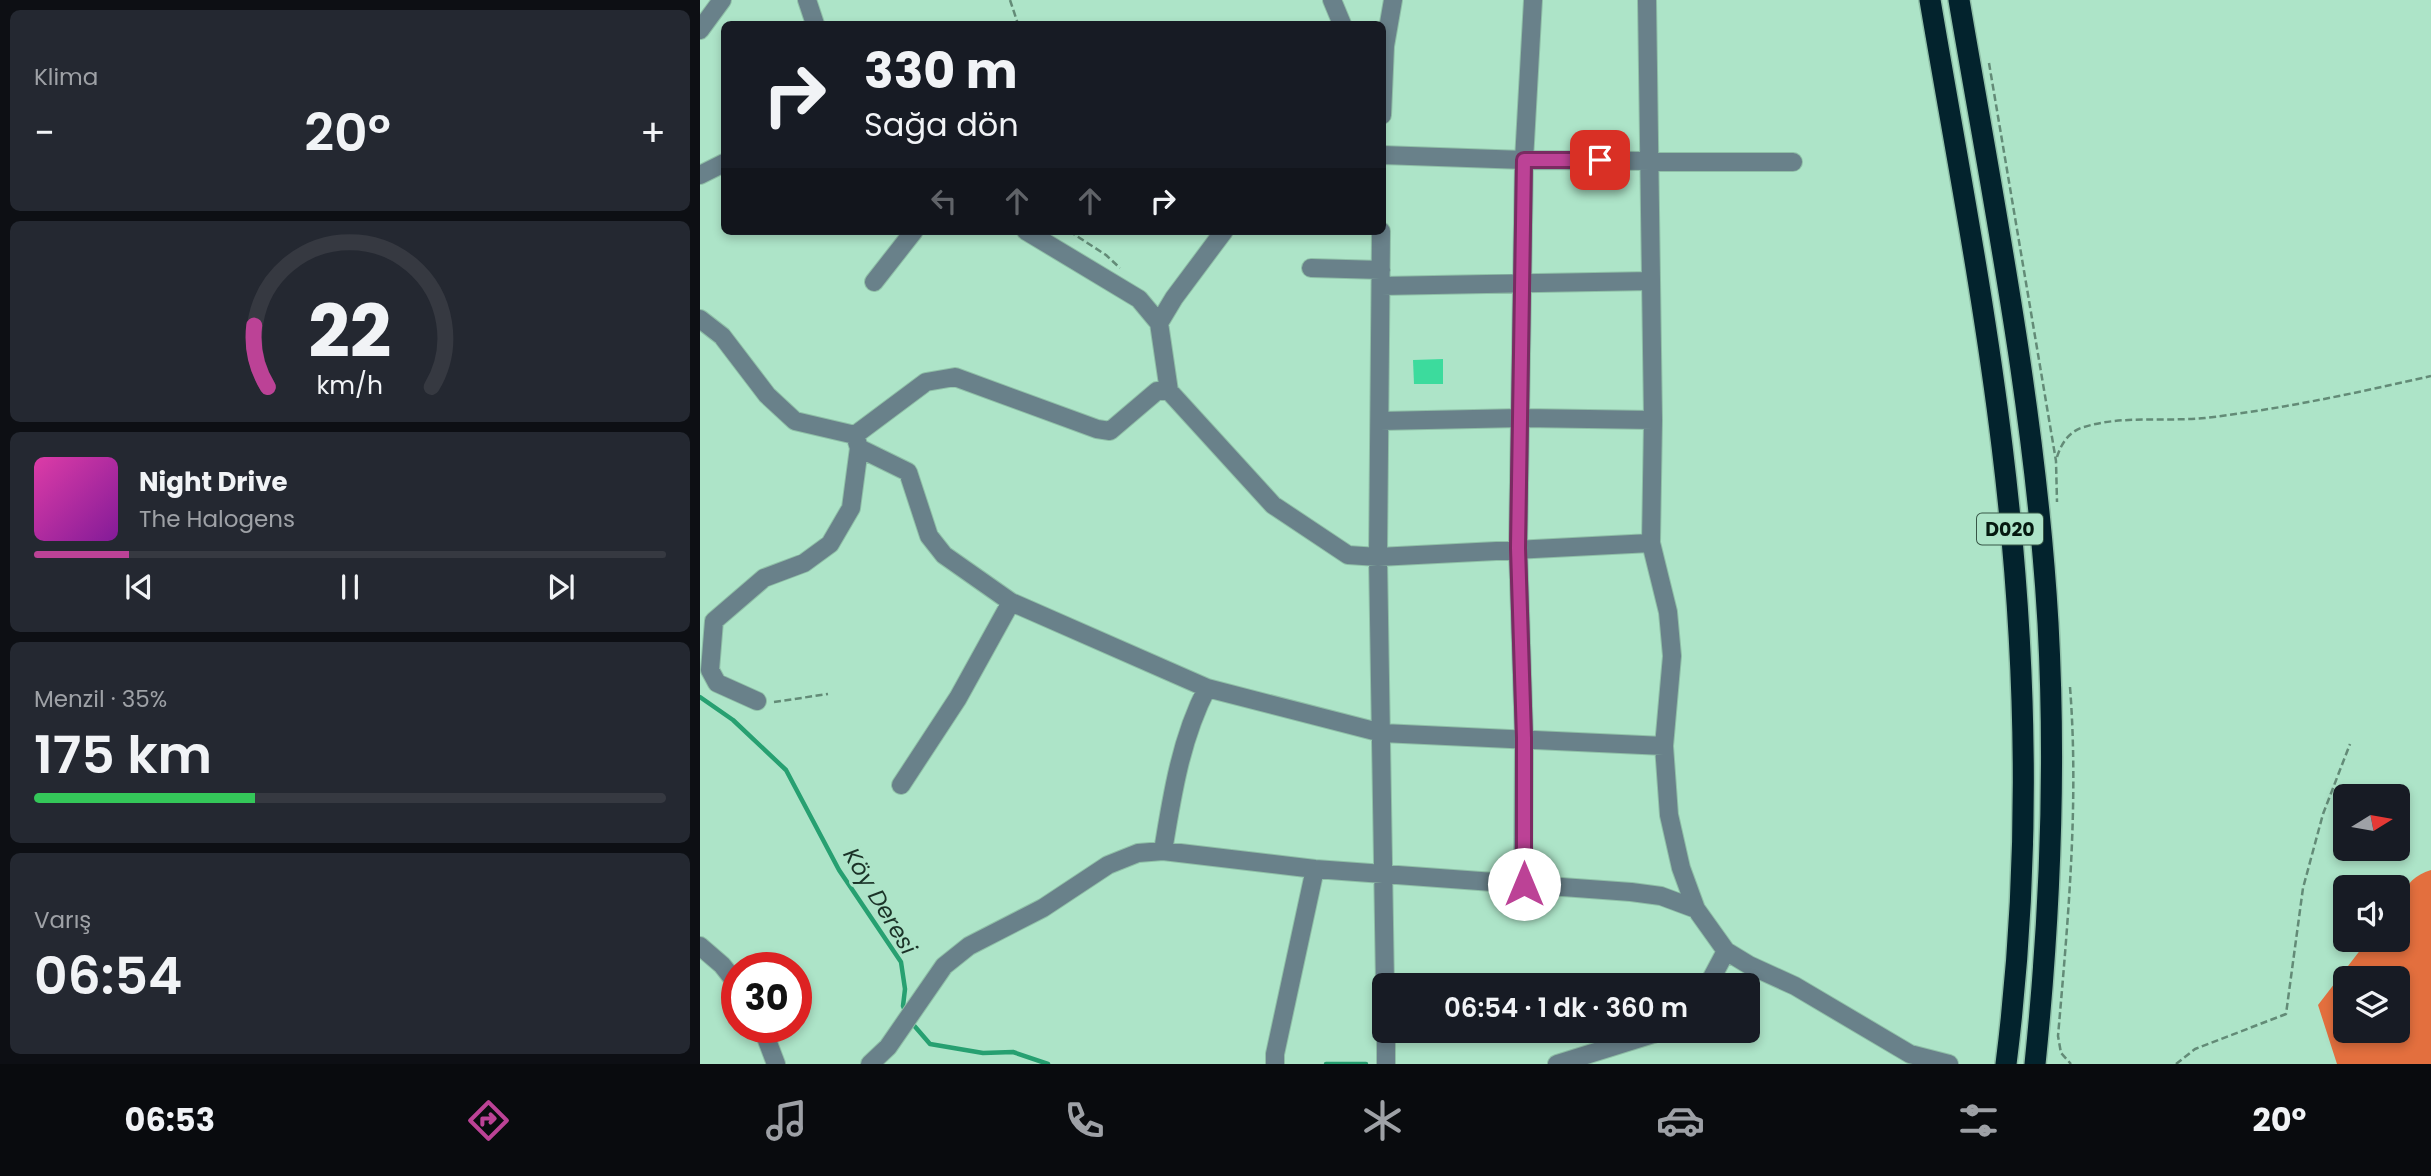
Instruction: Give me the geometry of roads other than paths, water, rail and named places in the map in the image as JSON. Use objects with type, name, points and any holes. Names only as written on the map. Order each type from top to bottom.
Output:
[{"type":"highway","name":"D020","points":[[1930,0],[1996,397],[2017,605],[2023,714],[2021,841],[2006,1064]]},
{"type":"highway","name":"D020","points":[[1959,0],[2024,392],[2048,623],[2051,813],[2047,918],[2035,1064]]},
{"type":"street","points":[[700,30],[722,0]]},
{"type":"street","points":[[807,0],[814,21]]},
{"type":"street","points":[[1332,0],[1341,21]]},
{"type":"street","points":[[1386,36],[1393,0]]},
{"type":"street","points":[[1524,884],[1524,738],[1518,548],[1524,160],[1533,0]]},
{"type":"street","points":[[1647,0],[1653,420],[1651,543],[1668,612],[1672,656],[1664,746],[1669,815],[1681,868],[1696,909],[1726,951],[1795,986],[1910,1054],[1949,1064]]},
{"type":"street","points":[[1386,155],[1524,160],[1793,162]]},
{"type":"street","points":[[700,175],[721,164]]},
{"type":"street","points":[[874,282],[911,235]]},
{"type":"street","points":[[1159,323],[1174,298],[1221,235]]},
{"type":"street","points":[[1381,235],[1378,557],[1385,973]]},
{"type":"street","points":[[1051,237],[1139,299],[1159,323],[1169,391],[1273,505],[1348,555],[1378,557],[1651,543]]},
{"type":"street","points":[[1311,268],[1381,278],[1523,283],[1651,281]]},
{"type":"street","points":[[700,319],[722,336],[767,395],[795,421],[857,442],[908,472],[929,536],[944,555],[1011,602],[1207,688],[1382,733],[1664,746]]},
{"type":"street","points":[[757,701],[717,684],[710,670],[714,621],[764,578],[804,563],[830,544],[851,508],[857,442],[926,382],[955,377],[1097,429],[1110,430],[1157,391],[1169,391]]},
{"type":"street","points":[[1380,421],[1521,418],[1653,420]]},
{"type":"street","points":[[901,785],[958,698],[1011,602]]},
{"type":"street","points":[[1163,851],[1177,774],[1193,714],[1207,688]]},
{"type":"street","points":[[870,1064],[888,1047],[944,966],[969,946],[1043,908],[1108,865],[1138,853],[1163,851],[1315,869],[1631,891],[1661,896],[1696,909]]},
{"type":"street","points":[[1275,1059],[1315,869]]},
{"type":"street","points":[[700,946],[721,964]]},
{"type":"street","points":[[1714,973],[1726,951]]},
{"type":"street","points":[[768,1043],[776,1064]]},
{"type":"street","points":[[1386,1043],[1386,1064]]},
{"type":"street","points":[[1557,1064],[1624,1043]]},
{"type":"waterway","name":"Köy Deresi","points":[[700,697],[733,720],[786,770],[839,870],[901,962],[905,1011]]},
{"type":"waterway","name":"Köy Deresi","points":[[911,1022],[930,1044],[983,1053],[1013,1052],[1048,1064]]},
{"type":"waterway","name":"Köy Deresi","points":[[1326,1064],[1366,1064]]}]
